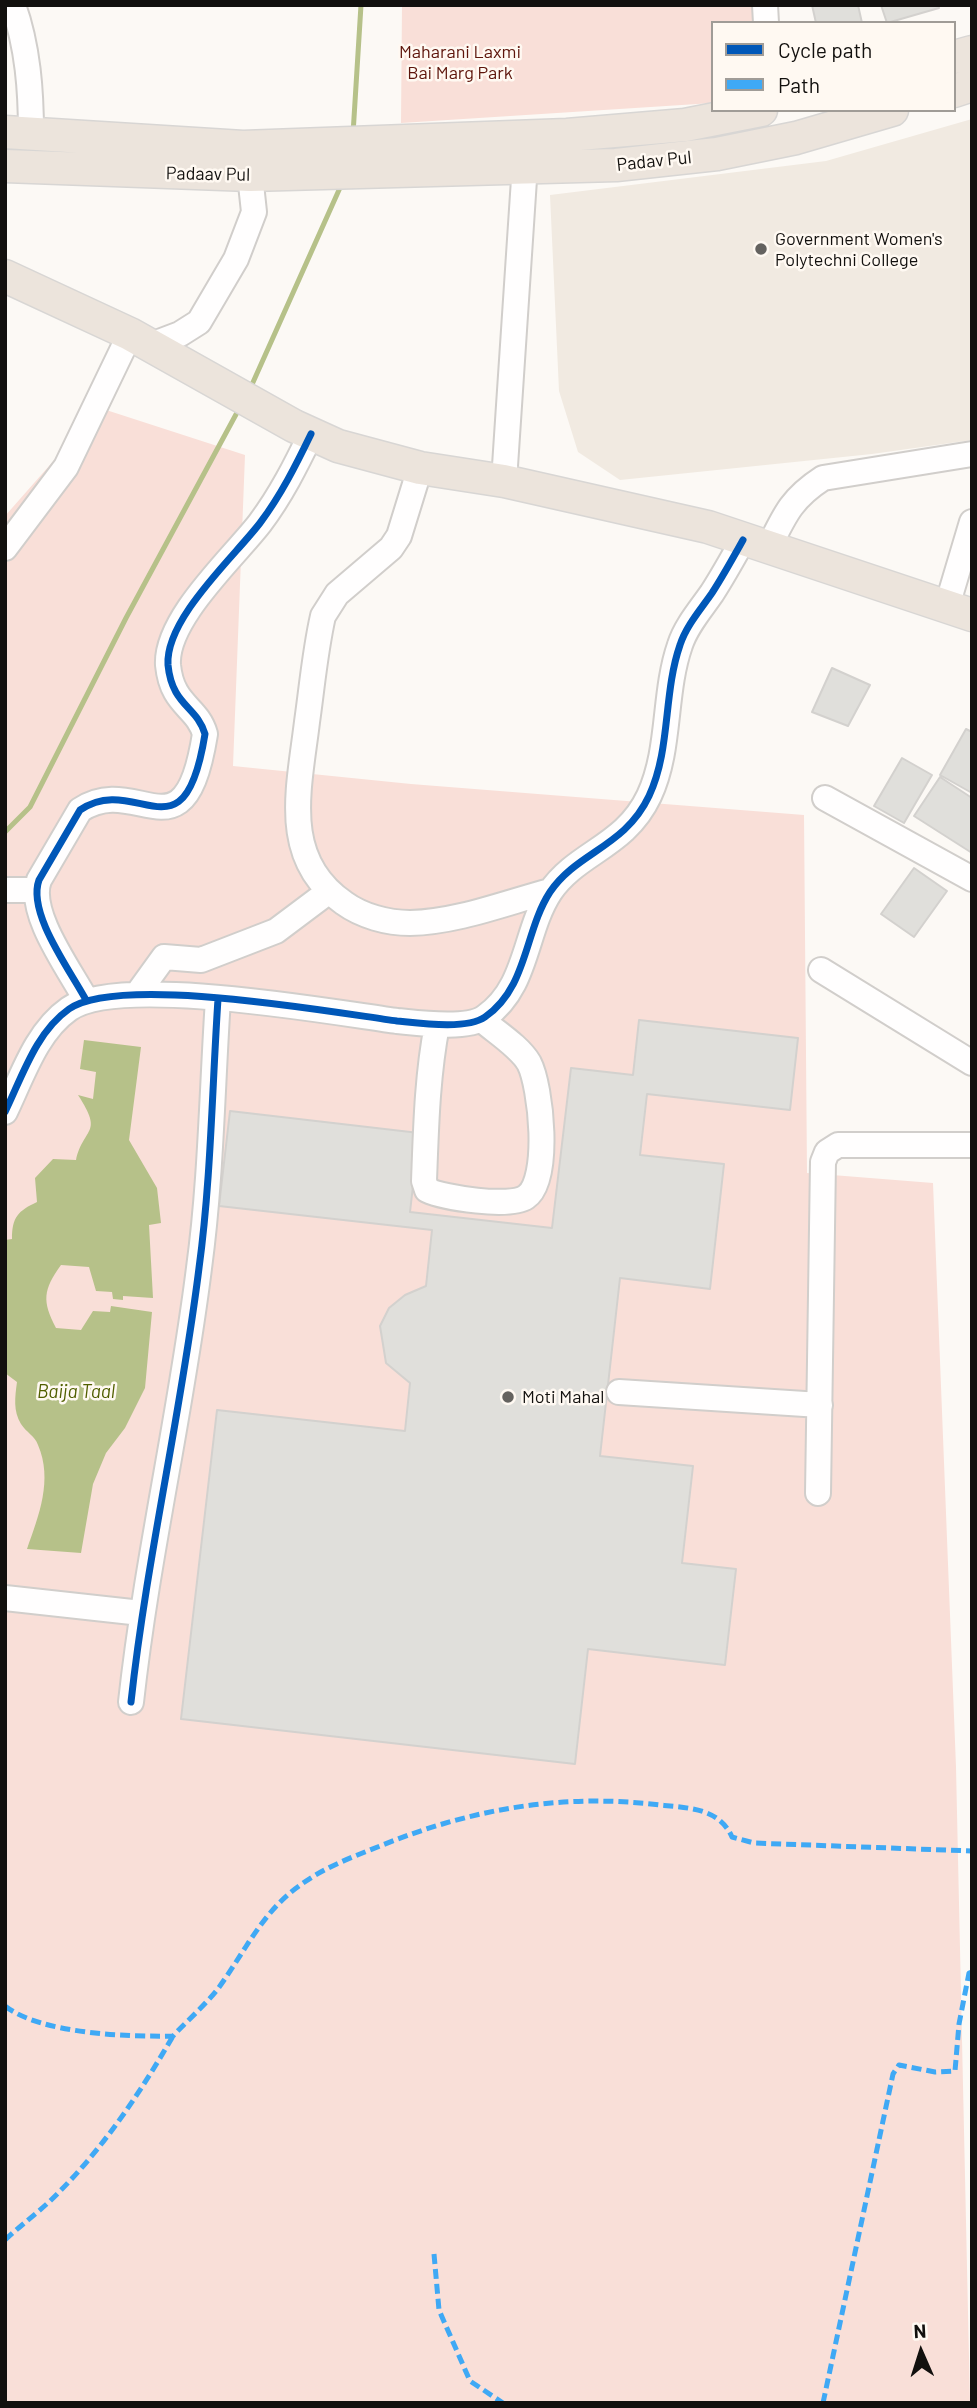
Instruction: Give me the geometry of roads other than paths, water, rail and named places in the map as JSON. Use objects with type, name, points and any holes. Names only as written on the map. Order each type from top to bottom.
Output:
[{"type":"main road","name":"Padav Pul","points":[[404,141],[685,125],[751,112]]},
{"type":"main road","name":"Padav Pul","points":[[411,173],[616,165],[717,154],[796,138],[885,112]]},
{"type":"main road","name":"Padaav Pul","points":[[18,133],[246,166],[404,141]]},
{"type":"main road","name":"Padaav Pul","points":[[5,166],[246,166],[411,173]]},
{"type":"main road","points":[[5,276],[146,342],[303,430],[338,446],[420,468],[504,481],[694,524],[959,611]]},
{"type":"street","points":[[13,5],[23,37],[30,82],[18,133]]},
{"type":"street","points":[[504,481],[526,136]]},
{"type":"street","points":[[5,548],[66,467],[146,342],[180,334],[199,322],[236,259],[254,212],[246,166]]},
{"type":"street","points":[[86,1000],[43,923],[37,885],[80,810],[90,804],[118,801],[170,807],[178,805],[186,795],[205,734],[199,719],[184,708],[174,692],[168,664],[171,645],[205,586],[258,525],[282,491],[303,430]]},
{"type":"street","points":[[5,1112],[34,1051],[51,1025],[68,1010],[86,1000],[138,993],[258,1001],[438,1025],[482,1020],[503,1002],[515,982],[550,891],[566,874],[618,838],[636,818],[649,796],[661,761],[673,669],[680,641],[788,507],[802,492],[823,478],[972,454]]},
{"type":"street","points":[[420,468],[399,537],[391,548],[337,594],[324,617],[318,639],[299,785],[299,826],[311,874],[328,892],[353,909],[379,919],[408,923],[448,918],[550,891]]},
{"type":"street","points":[[959,611],[972,522]]},
{"type":"street","points":[[825,798],[972,879]]},
{"type":"street","points":[[5,890],[37,885]]},
{"type":"street","points":[[138,993],[164,957],[201,960],[276,932],[328,892]]},
{"type":"street","points":[[821,970],[972,1063]]},
{"type":"street","points":[[131,1702],[141,1614],[180,1399],[200,1266],[218,999]]},
{"type":"street","points":[[438,1025],[431,1058],[426,1123],[424,1181],[427,1190],[441,1197],[507,1202],[526,1198],[534,1188],[541,1111],[537,1080],[527,1059],[482,1020]]},
{"type":"street","points":[[818,1493],[822,1162],[827,1152],[838,1145],[972,1145]]},
{"type":"street","points":[[619,1392],[821,1405]]},
{"type":"street","points":[[5,1598],[141,1614]]},
{"type":"water","name":"Baija Taal","points":[[84,1040],[141,1047],[129,1140],[157,1188],[161,1223],[149,1225],[153,1298],[123,1296],[123,1300],[113,1299],[112,1292],[96,1291],[89,1267],[61,1265],[46,1296],[48,1310],[56,1328],[81,1330],[93,1311],[110,1312],[111,1306],[152,1312],[145,1388],[125,1428],[106,1453],[93,1484],[81,1553],[27,1549],[43,1497],[44,1471],[37,1442],[21,1424],[17,1414],[17,1382],[5,1373],[5,1240],[12,1239],[17,1216],[37,1202],[35,1178],[53,1159],[76,1160],[90,1130],[90,1117],[78,1095],[93,1099],[96,1072],[80,1069]]},
{"type":"waterway","points":[[353,134],[361,5]]},
{"type":"waterway","points":[[250,389],[343,181]]},
{"type":"waterway","points":[[5,832],[30,807],[126,618],[240,407]]},
{"type":"place","name":"Government Women's Polytechni College","points":[[761,249]]},
{"type":"place","name":"Moti Mahal","points":[[508,1397]]},
{"type":"park label","name":"Maharani Laxmi Bai Marg Park","points":[[460,62]]}]
